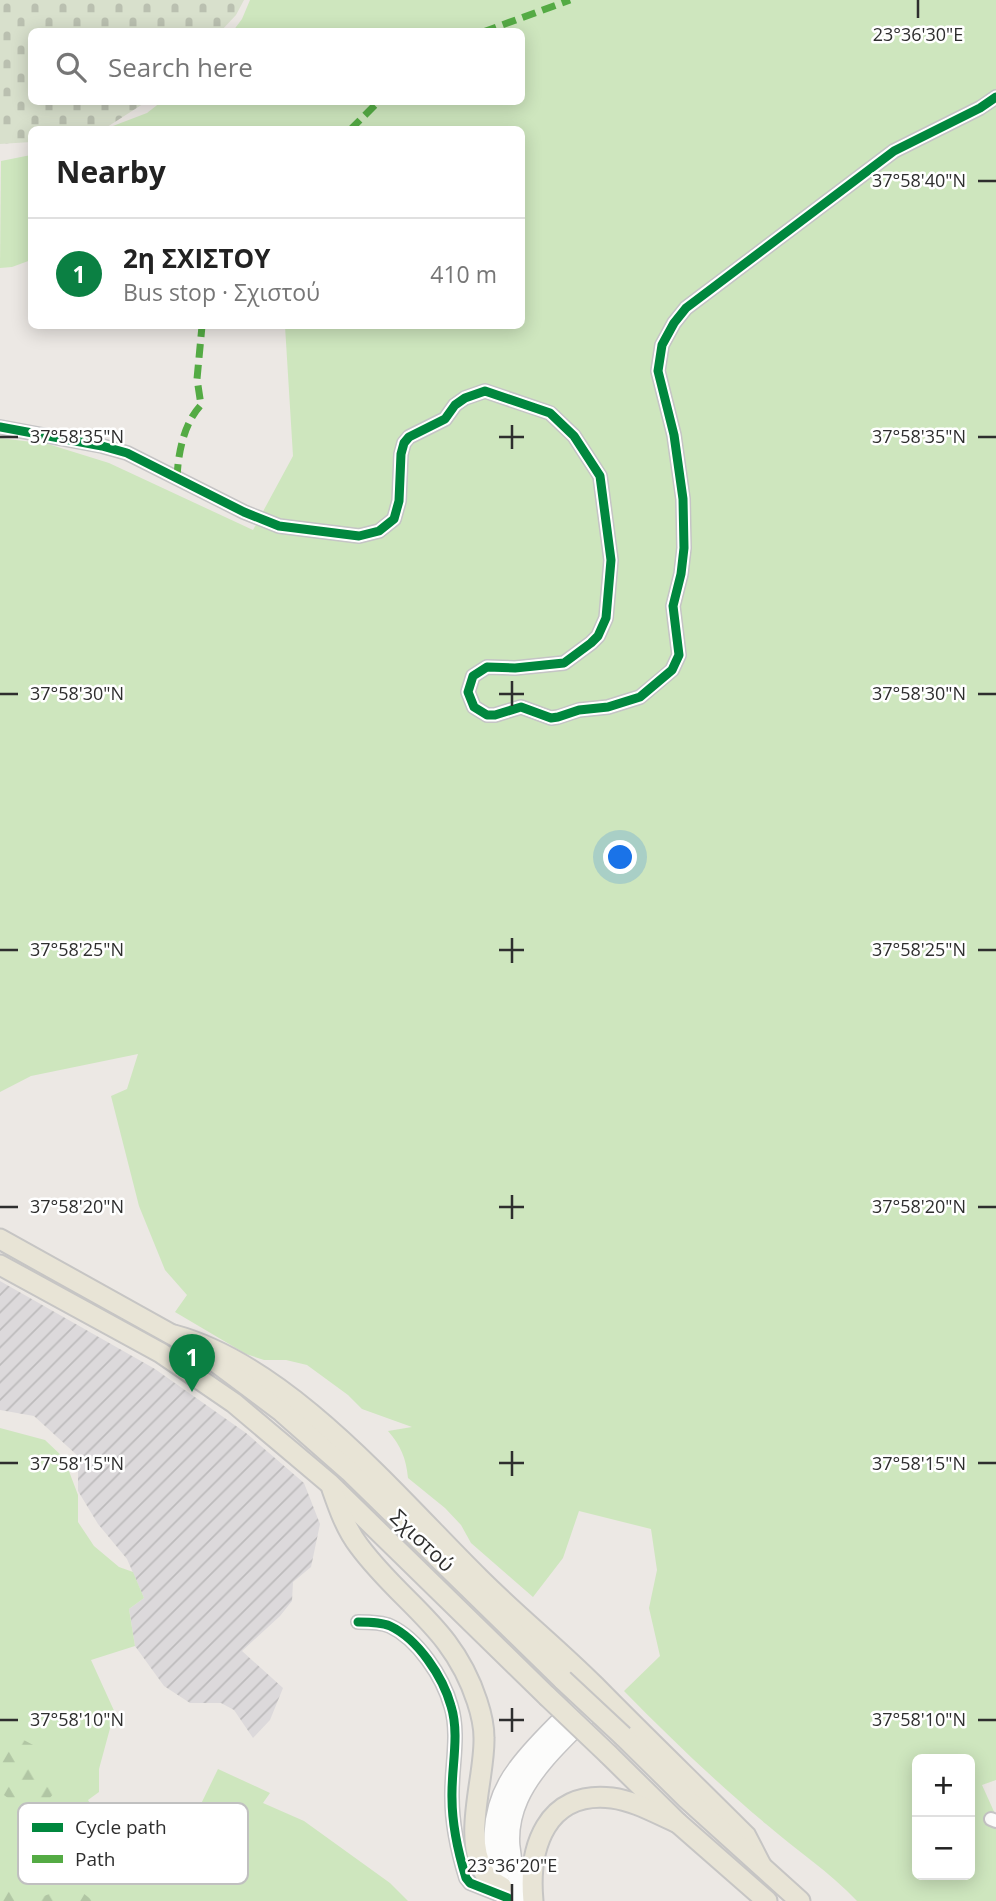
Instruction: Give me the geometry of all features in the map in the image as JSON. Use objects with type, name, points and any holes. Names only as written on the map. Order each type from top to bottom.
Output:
[{"type":"main road","name":"Σχιστού","points":[[0,1239],[174,1335],[249,1386],[321,1446],[390,1510],[687,1800],[800,1901]]},
{"type":"main road","name":"Σχιστού","points":[[0,1265],[161,1353],[198,1377],[268,1430],[330,1484],[678,1823],[767,1901]]},
{"type":"main road","points":[[174,1335],[216,1349],[233,1358],[297,1403],[365,1464],[746,1836],[761,1865]]},
{"type":"main road","points":[[330,1484],[348,1530],[359,1547],[442,1635],[462,1663],[472,1686],[484,1736],[475,1822],[476,1847],[485,1874],[506,1895]]},
{"type":"main road","points":[[506,1895],[495,1864],[493,1844],[495,1818],[508,1782],[526,1758],[600,1692]]},
{"type":"main road","points":[[531,1901],[517,1880],[511,1854],[511,1822],[517,1801],[537,1769],[600,1692]]},
{"type":"main road","points":[[531,1901],[531,1872],[536,1844],[550,1821],[573,1804],[597,1797],[612,1798],[678,1823]]},
{"type":"street","points":[[0,427],[127,453],[244,512],[279,526],[359,537],[379,531],[394,519],[399,501],[404,443],[410,437],[445,419],[455,405],[465,398],[475,392],[494,392],[550,413],[574,436],[600,477],[611,560],[606,618],[598,636],[564,663],[551,666],[487,667],[479,670],[469,684],[470,700],[474,707],[487,715],[521,707],[551,718],[579,710],[622,704],[640,697],[657,684],[672,670],[679,655],[673,606],[684,548],[683,499],[674,435],[658,371],[662,345],[674,323],[686,308],[894,151],[980,108],[996,97]]},
{"type":"street","points":[[358,1622],[389,1625],[407,1637],[440,1682],[451,1706],[454,1729],[452,1808],[466,1878],[470,1883],[506,1895]]},
{"type":"shaded area","points":[[0,1281],[155,1369],[246,1433],[304,1483],[320,1524],[311,1567],[293,1582],[292,1601],[280,1616],[242,1651],[283,1688],[270,1720],[253,1738],[234,1710],[221,1703],[190,1703],[164,1686],[135,1646],[129,1609],[144,1598],[127,1559],[98,1524],[78,1491],[78,1456],[34,1416],[0,1410]]},
{"type":"green space","points":[[0,0],[244,0],[236,15],[224,28],[28,28],[28,105],[141,105],[109,126],[28,126],[28,142],[0,144]]},
{"type":"green space","points":[[250,0],[996,0],[996,1780],[982,1785],[996,1816],[996,1901],[857,1901],[836,1880],[729,1792],[624,1691],[660,1656],[649,1608],[657,1570],[651,1529],[579,1511],[563,1558],[533,1597],[471,1543],[461,1525],[445,1508],[408,1478],[402,1453],[388,1431],[412,1427],[362,1409],[348,1395],[307,1365],[286,1360],[264,1360],[246,1354],[175,1312],[187,1295],[165,1270],[139,1206],[111,1096],[127,1089],[138,1054],[31,1076],[0,1092],[0,438],[48,444],[109,463],[253,530],[293,456],[285,329],[525,329],[525,126],[113,126],[147,113],[157,105],[525,105],[525,28],[235,28]]},
{"type":"green space","points":[[28,156],[28,261],[0,268],[1,161]]},
{"type":"green space","points":[[0,1428],[45,1440],[64,1458],[78,1495],[78,1522],[94,1546],[119,1567],[133,1572],[144,1598],[129,1609],[135,1646],[91,1660],[116,1715],[99,1769],[99,1792],[88,1800],[90,1803],[18,1803],[18,1884],[248,1884],[248,1803],[201,1803],[218,1769],[270,1793],[263,1803],[304,1821],[390,1883],[408,1901],[0,1901]]},
{"type":"green space","points":[[7,1731],[35,1746],[40,1767],[55,1792],[45,1803],[18,1803],[18,1806],[0,1792],[0,1734]]},
{"type":"green space","points":[[0,1881],[44,1896],[73,1885],[93,1901],[0,1901]]},
{"type":"marked path","points":[[494,28],[570,0]]},
{"type":"marked path","points":[[354,126],[375,105]]},
{"type":"marked path","points":[[177,478],[183,439],[190,420],[201,405],[197,379],[202,329]]},
{"type":"cycle path","points":[[0,427],[127,453],[244,512],[279,526],[359,536],[379,531],[394,519],[399,501],[404,443],[409,437],[445,419],[455,405],[465,398],[485,391],[550,413],[574,436],[600,476],[611,560],[606,618],[598,636],[564,663],[515,668],[487,667],[473,676],[468,692],[474,707],[487,715],[521,707],[551,718],[579,710],[608,707],[640,697],[672,670],[679,655],[673,606],[684,548],[683,499],[674,435],[658,371],[662,345],[674,323],[686,308],[894,151],[980,108],[996,97]]},
{"type":"cycle path","points":[[358,1622],[383,1624],[400,1632],[419,1649],[436,1671],[454,1717],[452,1808],[466,1878],[470,1883],[508,1898]]},
{"type":"place","name":"2η ΣΧΙΣΤΟΥ","points":[[192,1392]]}]
